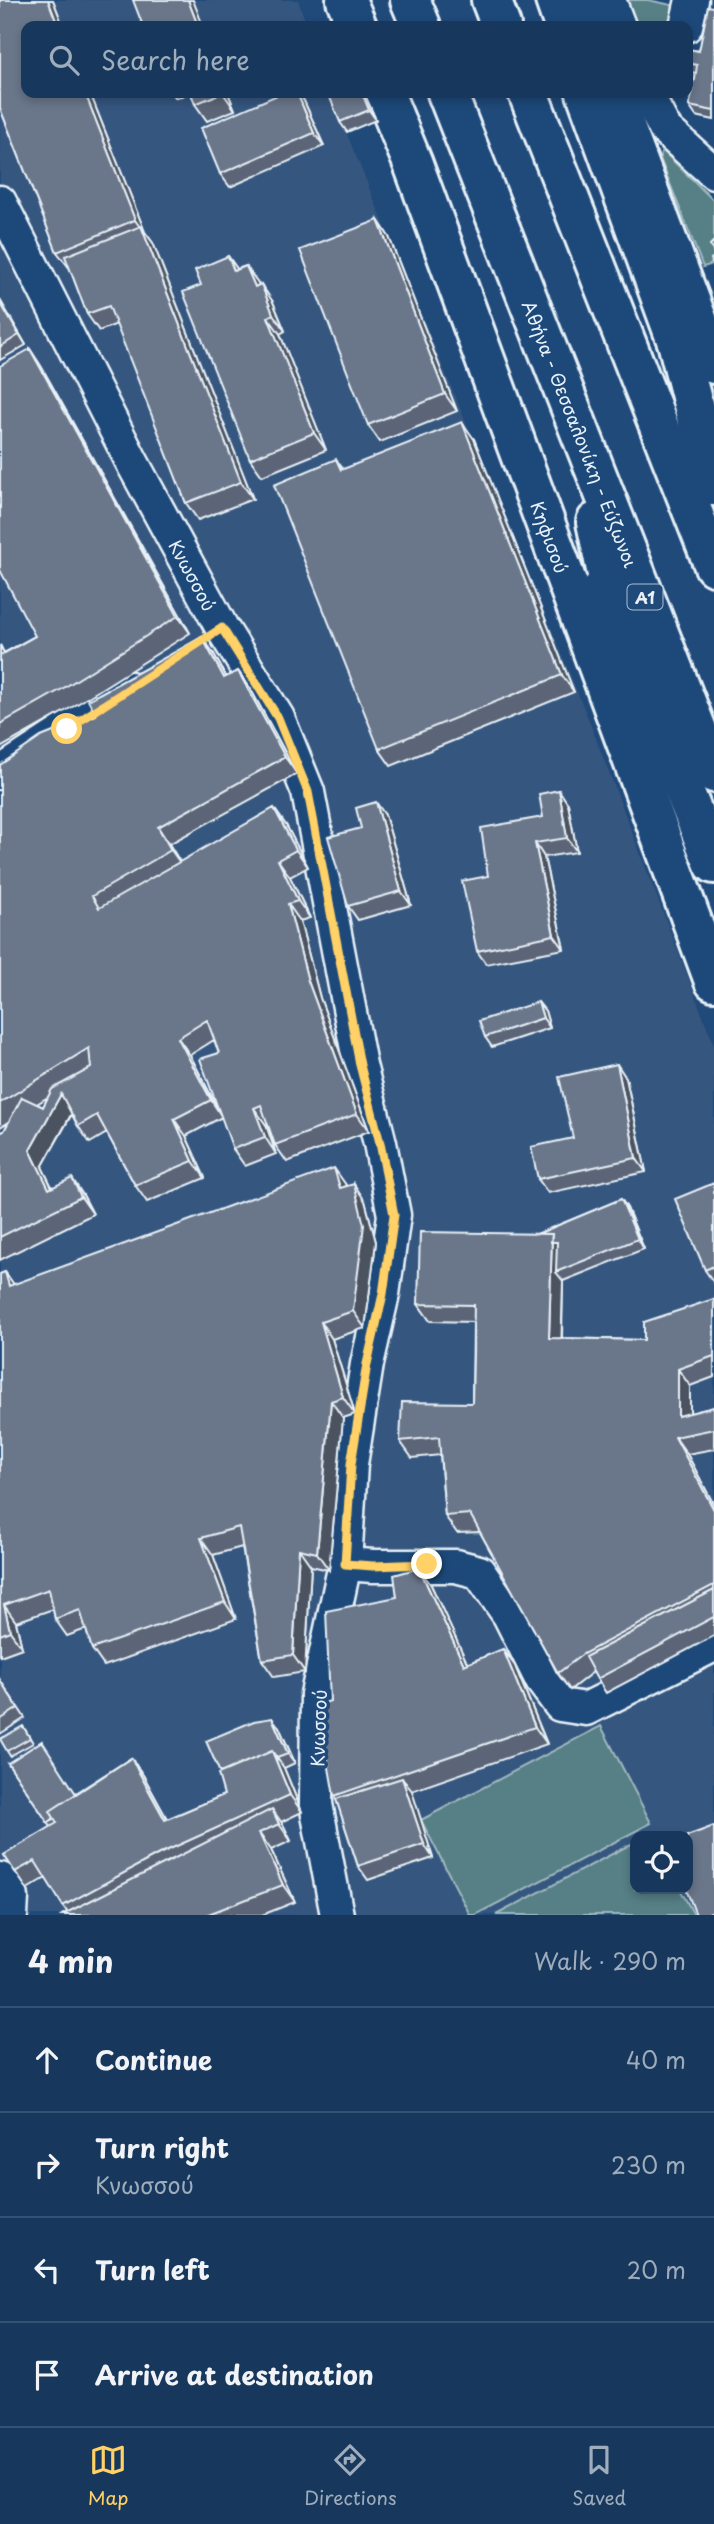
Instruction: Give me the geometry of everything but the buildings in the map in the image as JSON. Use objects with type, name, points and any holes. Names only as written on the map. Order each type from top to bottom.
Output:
[{"type":"main road","points":[[346,0],[355,21]]},
{"type":"main road","points":[[410,0],[419,21]]},
{"type":"main road","points":[[491,0],[500,21]]},
{"type":"main road","points":[[555,0],[562,21]]},
{"type":"main road","points":[[577,0],[585,21]]},
{"type":"main road","name":"Κηφισού","points":[[386,98],[413,164],[714,981]]},
{"type":"main road","name":"Αθήνα - Θεσσαλονίκη - Εύζωνοι","points":[[449,98],[714,773]]},
{"type":"main road","points":[[530,98],[714,566]]},
{"type":"main road","points":[[588,98],[677,342],[714,486]]},
{"type":"main road","points":[[614,98],[714,364]]},
{"type":"main road","points":[[413,164],[617,622],[714,864]]},
{"type":"main road","points":[[576,420],[617,622]]},
{"type":"street","points":[[609,0],[617,21]]},
{"type":"street","points":[[687,21],[692,0]]},
{"type":"street","points":[[649,98],[665,130],[714,173]]},
{"type":"street","points":[[665,130],[672,98]]},
{"type":"street","name":"Κνωσσού","points":[[0,202],[132,462],[211,636],[278,718],[308,792],[357,1052],[380,1143],[394,1215],[383,1294],[367,1364],[351,1464],[345,1564],[317,1694],[316,1804],[337,1915]]},
{"type":"street","points":[[0,773],[156,671]]},
{"type":"street","points":[[345,1564],[456,1566],[479,1572],[509,1615],[542,1681],[560,1705],[586,1709],[714,1645]]},
{"type":"street","points":[[0,1879],[12,1897],[10,1915]]},
{"type":"shaded area","points":[[0,0],[298,0],[305,21],[21,21],[21,98],[332,98],[588,718],[714,1045],[714,1915],[0,1915]]},
{"type":"green space","points":[[623,0],[648,0],[681,7],[678,21],[633,21]]},
{"type":"green space","points":[[662,150],[714,201],[714,259],[710,265],[703,267],[660,158]]},
{"type":"green space","points":[[601,1726],[651,1823],[630,1831],[630,1834],[475,1915],[470,1915],[421,1820]]},
{"type":"green space","points":[[630,1845],[630,1894],[683,1894],[694,1915],[496,1915]]},
{"type":"route","points":[[67,729],[222,628],[278,718],[308,792],[333,935],[394,1215],[383,1294],[367,1364],[351,1464],[345,1564],[427,1564]]}]
